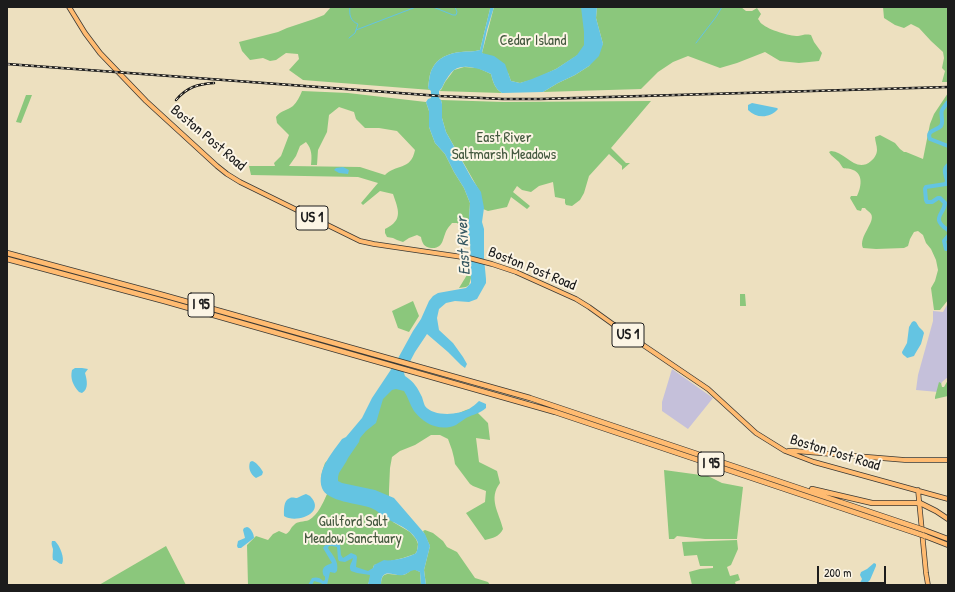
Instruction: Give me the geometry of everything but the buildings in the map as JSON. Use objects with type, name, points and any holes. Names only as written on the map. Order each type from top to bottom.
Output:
[{"type":"highway","name":"I 95","points":[[7,253],[170,297],[558,407],[948,539]]},
{"type":"highway","name":"I 95","points":[[7,259],[164,301],[555,412],[919,534],[948,546]]},
{"type":"highway","points":[[756,473],[865,502],[920,503],[948,519]]},
{"type":"main road","name":"Boston Post Road","points":[[69,7],[85,33],[104,57],[152,106],[217,166],[232,177],[360,240],[376,244],[469,258],[516,272],[586,304],[626,334],[708,389],[756,433],[786,451],[814,462],[948,499]]},
{"type":"main road","points":[[786,451],[905,460],[948,460]]},
{"type":"main road","points":[[918,490],[928,585]]},
{"type":"shaded area","points":[[948,303],[948,377],[942,382],[938,392],[916,390],[918,375],[933,321],[933,311],[943,312]]},
{"type":"shaded area","points":[[672,369],[713,398],[688,429],[662,411],[662,402]]},
{"type":"green space","points":[[331,7],[490,7],[490,9],[480,50],[452,54],[440,59],[434,65],[430,74],[428,88],[431,90],[303,80],[289,70],[299,59],[298,54],[286,53],[276,60],[270,61],[263,58],[250,60],[242,51],[239,42],[278,32],[314,19],[324,15]]},
{"type":"green space","name":"Cedar Island","points":[[494,7],[583,7],[587,43],[584,51],[556,69],[535,79],[520,83],[511,81],[508,73],[482,53]]},
{"type":"green space","points":[[597,7],[741,7],[746,11],[752,11],[757,8],[761,14],[758,19],[761,24],[790,35],[811,35],[822,53],[819,61],[799,63],[780,61],[765,52],[720,68],[688,56],[673,62],[658,72],[641,89],[543,92],[589,66],[603,44],[596,18]]},
{"type":"green space","points":[[883,7],[948,7],[948,82],[942,82],[945,71],[942,68],[944,58],[943,52],[919,28],[911,24],[904,28],[895,25],[884,18]]},
{"type":"green space","points":[[464,67],[478,68],[491,74],[496,87],[502,93],[439,91],[454,70]]},
{"type":"green space","points":[[302,91],[348,93],[426,102],[429,111],[429,127],[435,143],[445,154],[464,188],[470,203],[469,219],[465,228],[457,223],[452,223],[448,227],[441,244],[436,248],[425,246],[421,237],[417,235],[403,242],[387,237],[385,233],[385,229],[395,222],[398,214],[398,209],[393,194],[380,191],[363,205],[361,203],[378,183],[358,177],[251,175],[249,166],[275,166],[274,163],[281,156],[289,135],[277,123],[276,117],[293,106]],"holes":[[[339,107],[354,112],[356,119],[365,128],[379,128],[397,131],[415,150],[410,161],[393,169],[385,175],[360,167],[289,166],[296,156],[300,146],[306,142],[311,153],[311,165],[317,165],[318,150],[327,132],[329,115]]]},
{"type":"green space","points":[[948,93],[948,300],[940,310],[934,310],[931,288],[938,270],[936,260],[923,235],[918,231],[914,232],[908,246],[904,248],[863,248],[863,239],[872,217],[865,208],[862,208],[861,211],[857,210],[850,198],[851,196],[857,196],[860,189],[861,182],[859,175],[851,169],[843,168],[829,152],[836,152],[856,164],[866,164],[876,155],[877,148],[875,137],[880,135],[895,143],[904,152],[923,159],[930,124],[934,114]]},
{"type":"green space","points":[[26,95],[32,95],[21,123],[16,122]]},
{"type":"green space","name":"East River Saltmarsh Meadows","points":[[441,100],[504,102],[651,101],[611,148],[626,163],[630,163],[622,170],[622,166],[609,154],[589,176],[584,193],[580,200],[572,206],[566,205],[565,199],[555,197],[553,182],[539,186],[531,192],[522,190],[517,186],[513,192],[530,206],[527,209],[511,197],[507,207],[488,211],[483,209],[480,192],[446,132],[442,118]]},
{"type":"green space","points":[[470,270],[471,278],[469,285],[459,288]]},
{"type":"green space","points":[[740,294],[745,294],[746,306],[740,306]]},
{"type":"green space","points":[[413,301],[419,316],[409,332],[398,328],[392,311]]},
{"type":"green space","name":"Guilford Salt Meadow Sanctuary","points":[[391,378],[434,418],[459,413],[473,408],[488,423],[490,440],[476,438],[479,462],[497,471],[500,483],[495,495],[495,500],[503,529],[500,534],[496,537],[485,540],[466,513],[485,502],[486,491],[470,484],[455,464],[448,439],[440,435],[431,435],[415,445],[400,451],[392,457],[390,468],[389,498],[393,522],[410,532],[416,539],[418,544],[415,554],[374,565],[368,585],[248,585],[247,545],[256,536],[268,540],[273,534],[279,531],[286,534],[295,524],[309,520],[315,515],[327,494],[321,483],[325,463],[365,422]]},
{"type":"green space","points":[[948,380],[948,396],[935,399],[939,382],[941,383],[942,387],[944,387]]},
{"type":"green space","points":[[664,470],[708,476],[722,483],[743,487],[737,539],[705,539],[677,536],[674,539],[669,539]]},
{"type":"green space","points":[[425,530],[433,533],[443,541],[447,547],[457,552],[475,578],[488,582],[490,585],[426,585],[424,570],[430,546],[423,531]]},
{"type":"green space","points":[[737,540],[738,549],[731,565],[727,567],[730,576],[738,574],[740,580],[735,582],[736,585],[692,585],[689,572],[713,568],[713,566],[700,566],[697,555],[684,556],[682,542]]},
{"type":"green space","points":[[166,546],[186,585],[99,585]]},
{"type":"green space","points":[[411,570],[420,572],[421,585],[381,585],[381,580],[385,575],[404,575]]},
{"type":"water","points":[[490,7],[494,7],[482,53],[494,56],[505,64],[511,81],[520,83],[532,79],[556,69],[577,55],[584,45],[581,7],[597,7],[596,18],[603,44],[599,56],[589,66],[543,92],[502,93],[496,87],[491,74],[482,70],[467,67],[458,68],[453,71],[439,91],[439,98],[442,104],[442,118],[446,132],[472,179],[481,192],[484,208],[482,222],[484,229],[486,283],[477,299],[469,302],[455,301],[446,303],[439,309],[437,318],[439,330],[453,343],[463,357],[467,364],[465,368],[427,334],[404,373],[405,376],[417,388],[425,406],[429,410],[446,414],[459,413],[469,409],[479,401],[486,404],[486,408],[456,425],[444,428],[438,427],[427,423],[418,416],[404,391],[396,389],[392,390],[383,399],[376,423],[360,438],[359,442],[339,473],[338,481],[342,483],[375,490],[394,498],[425,534],[430,546],[424,570],[426,585],[421,585],[420,572],[415,570],[403,575],[386,574],[383,576],[381,585],[368,585],[370,575],[351,571],[350,566],[353,558],[345,562],[339,561],[337,547],[329,546],[328,548],[336,561],[337,571],[335,573],[330,572],[327,585],[314,581],[312,585],[308,585],[312,578],[315,577],[323,581],[325,580],[323,569],[325,566],[332,563],[323,548],[328,544],[335,543],[340,545],[341,555],[343,558],[351,553],[356,555],[356,567],[368,571],[373,568],[374,565],[384,560],[405,558],[413,555],[417,551],[418,542],[411,533],[404,528],[373,509],[336,499],[325,493],[322,488],[321,475],[326,462],[334,450],[342,439],[346,437],[362,418],[372,398],[396,362],[421,319],[429,301],[438,293],[466,288],[471,283],[470,238],[465,228],[469,219],[470,203],[464,188],[445,154],[435,143],[429,127],[429,111],[426,102],[431,98],[431,91],[428,88],[430,74],[434,65],[440,59],[452,54],[480,50]]},
{"type":"water","points":[[752,103],[778,109],[767,116],[759,116],[748,110],[748,105]]},
{"type":"water","points":[[343,167],[349,170],[348,174],[339,173],[334,170],[336,168]]},
{"type":"water","points":[[912,322],[916,322],[924,333],[921,344],[914,356],[907,358],[902,352],[907,343],[909,327]]},
{"type":"water","points":[[75,368],[88,369],[85,373],[87,387],[82,393],[79,392],[72,382],[72,370]]},
{"type":"water","points":[[252,461],[258,465],[263,472],[262,475],[256,478],[252,475],[249,469],[249,464]]},
{"type":"water","points":[[306,494],[310,496],[314,502],[315,507],[312,512],[302,518],[296,519],[284,516],[284,506],[288,499],[297,498]]},
{"type":"water","points":[[247,527],[252,531],[254,538],[241,548],[238,548],[238,541],[245,538],[243,530]]},
{"type":"water","points":[[52,541],[57,543],[60,549],[63,559],[62,564],[53,560]]},
{"type":"water","points":[[874,563],[876,566],[870,580],[865,585],[859,585],[862,579],[860,575],[861,572]]},
{"type":"waterway","points":[[349,38],[355,33],[358,24],[353,21],[351,17],[350,7]]},
{"type":"waterway","points":[[356,30],[416,7]]},
{"type":"waterway","points":[[433,7],[456,15],[457,12],[455,7]]},
{"type":"waterway","points":[[696,43],[722,7]]},
{"type":"waterway","points":[[948,102],[942,110],[941,126],[929,134],[930,139],[948,146]]},
{"type":"waterway","points":[[948,165],[945,169],[946,184],[926,187],[925,189],[927,202],[932,202],[940,198],[945,203],[939,219],[943,226],[948,230]]},
{"type":"waterway","points":[[948,236],[944,241],[946,249],[948,249]]},
{"type":"railway","points":[[7,64],[440,96],[503,99],[948,87]]},
{"type":"railway","points":[[176,100],[184,92],[193,87],[214,83]]},
{"type":"water label","name":"East River","points":[[464,246]]}]
